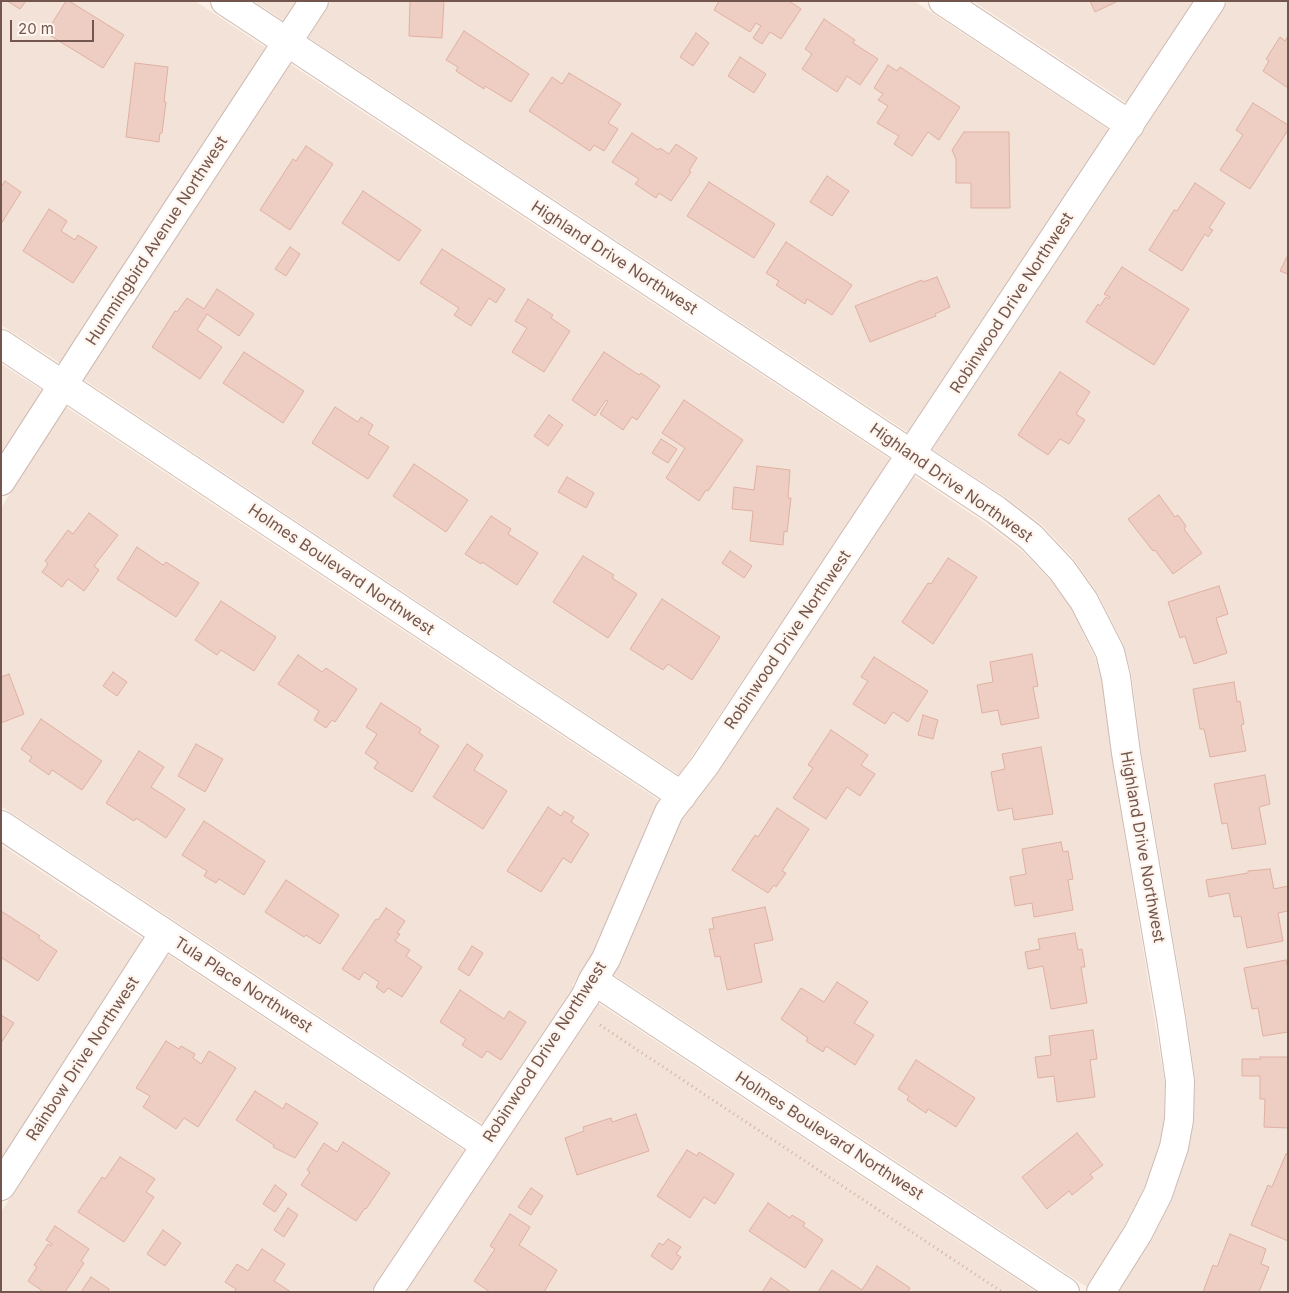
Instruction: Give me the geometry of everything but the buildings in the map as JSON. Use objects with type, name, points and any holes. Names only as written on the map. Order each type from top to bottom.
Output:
[{"type":"street","name":"Highland Drive Northwest","points":[[225,1],[996,510],[1031,537],[1062,570],[1084,601],[1110,652],[1116,677],[1126,753],[1180,1081],[1179,1120],[1174,1147],[1158,1194],[1138,1233],[1100,1292]]},
{"type":"street","name":"Hummingbird Avenue Northwest","points":[[1,481],[314,1]]},
{"type":"street","points":[[943,1],[1130,125]]},
{"type":"street","name":"Robinwood Drive Northwest","points":[[388,1292],[585,997],[606,959],[669,812],[710,756],[912,455],[1211,1]]},
{"type":"street","name":"Holmes Boulevard Northwest","points":[[1,344],[682,796]]},
{"type":"street","name":"Tula Place Northwest","points":[[1,825],[485,1145]]},
{"type":"street","name":"Rainbow Drive Northwest","points":[[1,1186],[164,933]]},
{"type":"street","name":"Holmes Boulevard Northwest","points":[[593,980],[1065,1292]]},
{"type":"path","points":[[577,1010],[1002,1292]]},
{"type":"shaded area","points":[[1,1],[195,1],[266,48],[60,363],[1,325]]},
{"type":"shaded area","points":[[254,1],[297,1],[284,21]]},
{"type":"shaded area","points":[[331,1],[914,1],[1109,130],[909,433],[308,37]]},
{"type":"shaded area","points":[[973,1],[1194,1],[1127,103]]},
{"type":"shaded area","points":[[1228,1],[1288,1],[1288,1292],[1117,1292],[1150,1241],[1172,1198],[1189,1148],[1195,1080],[1186,1013],[1141,749],[1131,671],[1123,643],[1097,592],[1073,558],[1041,524],[1005,497],[932,449]]},
{"type":"shaded area","points":[[290,64],[891,460],[679,775],[83,379]]},
{"type":"shaded area","points":[[1,364],[43,391],[1,455]]},
{"type":"shaded area","points":[[66,407],[660,801],[594,952],[572,986],[574,987],[483,1124],[1,806],[1,508]]},
{"type":"shaded area","points":[[914,476],[1021,550],[1051,581],[1072,610],[1096,660],[1102,682],[1112,758],[1165,1084],[1164,1120],[1160,1145],[1145,1189],[1126,1226],[1087,1287],[613,974],[682,819],[716,772]]},
{"type":"shaded area","points":[[1,845],[143,939],[1,1160]]},
{"type":"shaded area","points":[[167,954],[465,1151],[371,1292],[1,1292],[1,1212]]},
{"type":"shaded area","points":[[598,1003],[1036,1292],[405,1292]]}]
